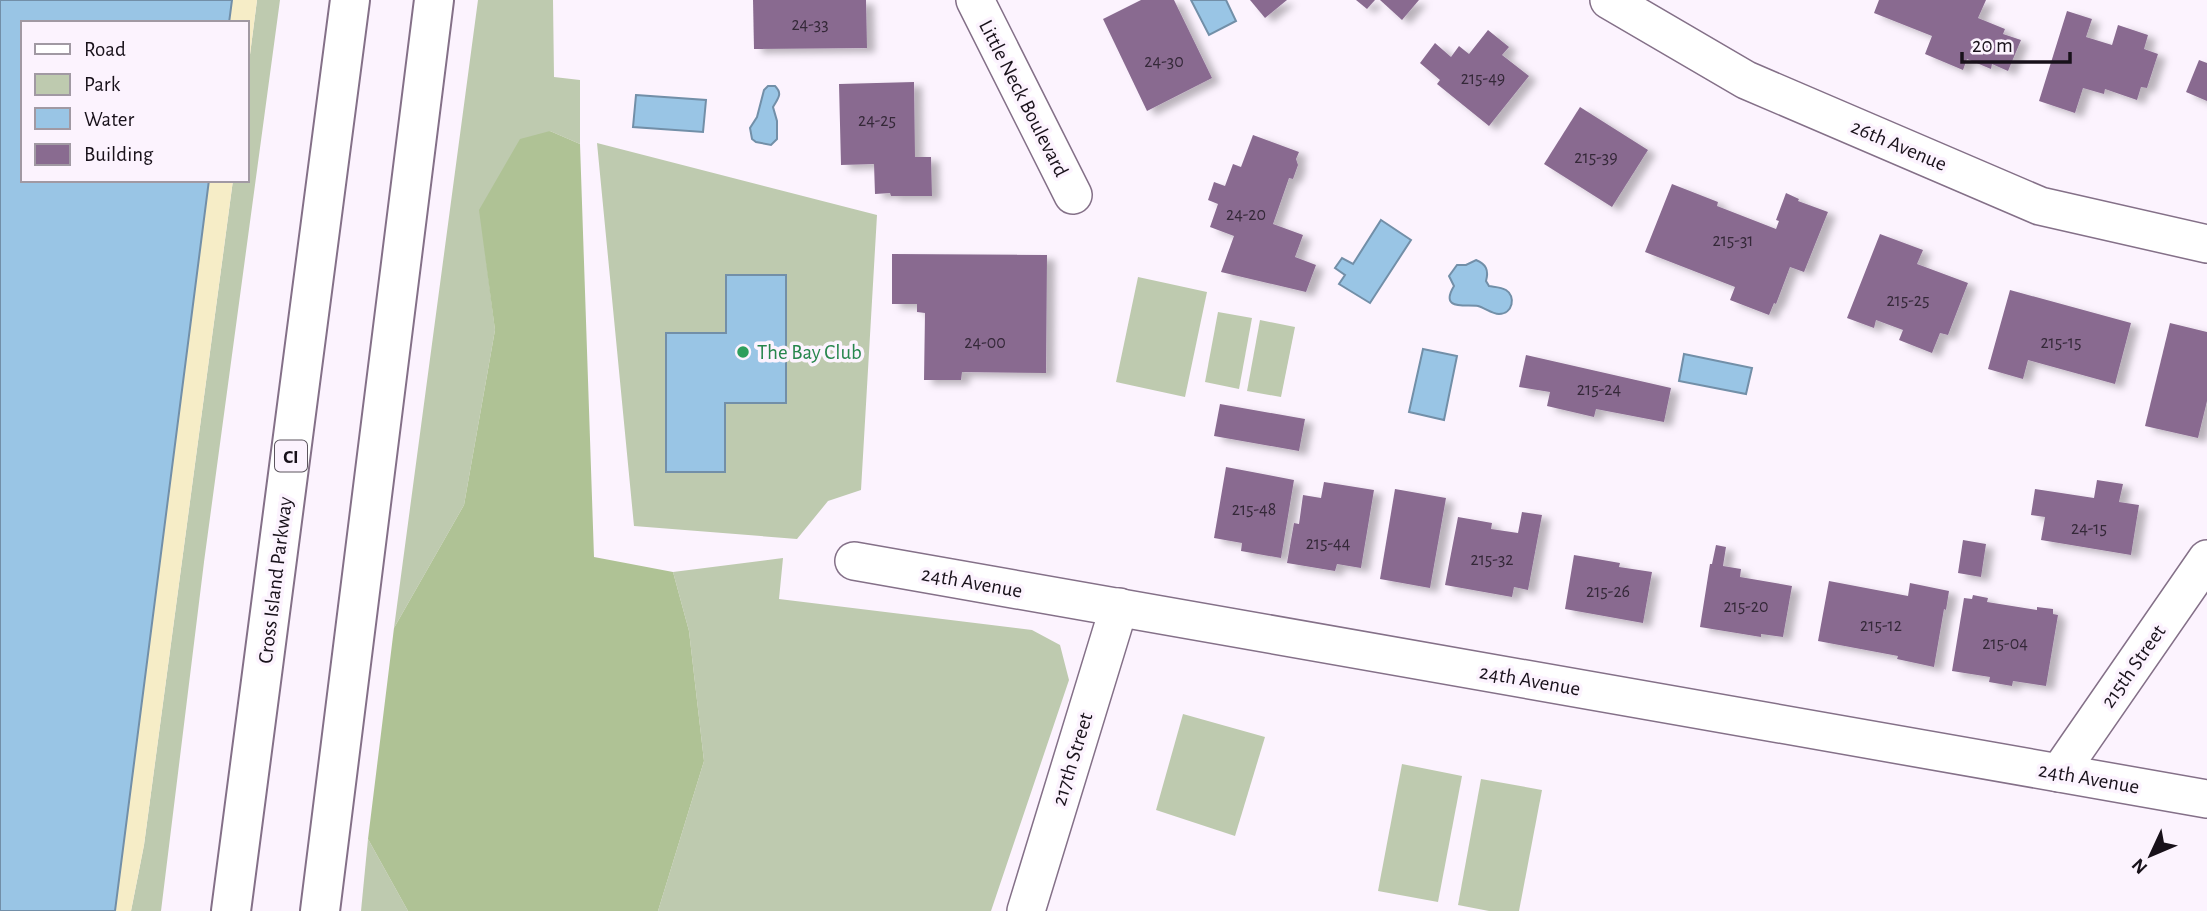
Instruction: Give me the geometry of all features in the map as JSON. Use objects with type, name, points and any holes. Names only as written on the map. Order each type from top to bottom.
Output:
[{"type":"highway","name":"Cross Island Parkway","points":[[231,911],[350,0]]},
{"type":"highway","points":[[320,911],[434,0]]},
{"type":"street","name":"Little Neck Boulevard","points":[[975,0],[1073,195]]},
{"type":"street","name":"26th Avenue","points":[[1609,0],[1746,80],[2040,206],[2207,244]]},
{"type":"street","name":"215th Street","points":[[2059,773],[2207,559]]},
{"type":"street","name":"24th Avenue","points":[[854,561],[2207,799]]},
{"type":"street","name":"217th Street","points":[[1026,911],[1119,607]]},
{"type":"green space","points":[[257,0],[280,0],[204,562],[161,911],[131,911],[144,845],[233,182],[248,182],[248,70]]},
{"type":"green space","points":[[478,0],[553,0],[554,77],[580,80],[580,144],[550,131],[480,210],[495,330],[464,505],[394,628]]},
{"type":"green space","points":[[550,131],[580,144],[594,557],[673,572],[689,631],[704,761],[658,911],[408,911],[368,839],[394,628],[464,505],[495,330],[479,210],[520,139]]},
{"type":"green space","name":"The Bay Club","points":[[597,143],[877,215],[861,490],[828,501],[797,539],[634,526]]},
{"type":"green space","points":[[1138,277],[1207,292],[1185,397],[1116,382]]},
{"type":"green space","points":[[1218,312],[1252,318],[1239,389],[1205,382]]},
{"type":"green space","points":[[1260,320],[1295,327],[1281,397],[1247,391]]},
{"type":"green space","points":[[783,558],[779,599],[1032,630],[1060,645],[1069,680],[991,911],[658,911],[704,761],[689,631],[673,572]]},
{"type":"green space","points":[[1183,714],[1265,737],[1235,836],[1156,810]]},
{"type":"green space","points":[[1402,764],[1462,776],[1438,902],[1378,891]]},
{"type":"green space","points":[[1481,779],[1542,790],[1519,911],[1489,911],[1458,905]]},
{"type":"green space","points":[[368,839],[408,911],[361,911]]},
{"type":"sand","points":[[232,0],[257,0],[248,70],[248,21],[229,21]]},
{"type":"sand","points":[[209,182],[233,182],[144,845],[131,911],[115,911]]},
{"type":"water","points":[[0,0],[232,0],[229,21],[21,21],[21,182],[209,182],[115,911],[0,911]]},
{"type":"water","points":[[1191,0],[1226,0],[1236,21],[1209,35]]},
{"type":"water","points":[[768,86],[775,86],[779,94],[773,107],[777,121],[777,139],[771,145],[752,139],[750,128],[757,117],[764,90]]},
{"type":"water","points":[[636,95],[706,100],[703,132],[633,127]]},
{"type":"water","points":[[1381,220],[1411,240],[1370,303],[1339,284],[1345,275],[1335,268],[1342,258],[1353,264]]},
{"type":"water","points":[[1476,260],[1486,268],[1486,281],[1489,286],[1504,289],[1511,296],[1512,304],[1504,313],[1452,303],[1450,294],[1454,286],[1449,276],[1457,265],[1466,265]]},
{"type":"water","points":[[726,275],[786,275],[786,403],[725,403],[725,472],[666,472],[666,333],[726,333]]},
{"type":"water","points":[[1423,349],[1457,356],[1444,420],[1409,412]]},
{"type":"water","points":[[1684,354],[1752,368],[1746,394],[1679,381]]},
{"type":"building","points":[[753,0],[866,0],[867,48],[754,49]]},
{"type":"building","points":[[1141,0],[1174,0],[1212,78],[1147,111],[1103,19]]},
{"type":"building","points":[[1250,0],[1287,0],[1265,18]]},
{"type":"building","points":[[1356,0],[1375,0],[1367,9]]},
{"type":"building","points":[[1380,0],[1419,0],[1402,20]]},
{"type":"building","points":[[1879,0],[1986,0],[1978,18],[2005,29],[2003,34],[2021,40],[2008,71],[1992,64],[1991,69],[1967,59],[1963,70],[1925,54],[1932,36],[1874,13]]},
{"type":"building","points":[[2067,11],[2092,19],[2086,37],[2112,45],[2118,25],[2148,35],[2144,49],[2158,54],[2147,88],[2141,87],[2137,100],[2105,89],[2104,94],[2083,88],[2075,113],[2039,101]]},
{"type":"building","points":[[1488,30],[1509,47],[1502,55],[1529,76],[1489,126],[1437,84],[1440,80],[1420,63],[1435,43],[1451,57],[1459,46],[1469,54]]},
{"type":"building","points":[[2199,60],[2207,63],[2207,101],[2186,92]]},
{"type":"building","points":[[914,82],[915,157],[931,157],[932,196],[875,194],[874,164],[841,165],[839,84]]},
{"type":"building","points":[[1580,107],[1648,150],[1612,207],[1544,164]]},
{"type":"building","points":[[1253,135],[1299,152],[1293,179],[1289,178],[1273,224],[1303,235],[1295,257],[1316,265],[1306,292],[1221,272],[1234,236],[1210,227],[1218,204],[1208,200],[1214,182],[1225,186],[1233,164],[1241,167]]},
{"type":"building","points":[[1672,184],[1718,202],[1717,206],[1776,229],[1779,221],[1776,220],[1786,193],[1799,199],[1798,201],[1828,212],[1804,272],[1790,267],[1769,315],[1730,300],[1735,287],[1645,252]]},
{"type":"building","points":[[1880,234],[1923,250],[1917,264],[1968,283],[1948,335],[1940,333],[1932,353],[1899,340],[1903,330],[1876,320],[1874,328],[1847,318]]},
{"type":"building","points":[[892,254],[1047,255],[1046,373],[962,372],[961,380],[924,380],[925,313],[917,312],[917,304],[892,304]]},
{"type":"building","points":[[2010,290],[2131,323],[2115,384],[2028,360],[2023,379],[1988,369]]},
{"type":"building","points":[[2170,323],[2207,332],[2207,401],[2198,438],[2145,426]]},
{"type":"building","points":[[1526,355],[1671,388],[1664,422],[1596,409],[1594,417],[1547,406],[1550,392],[1519,387]]},
{"type":"building","points":[[1220,404],[1305,419],[1299,451],[1214,436]]},
{"type":"building","points":[[1226,467],[1294,480],[1281,558],[1241,551],[1242,543],[1214,538]]},
{"type":"building","points":[[2097,480],[2123,484],[2119,502],[2139,505],[2131,555],[2041,540],[2045,517],[2031,515],[2035,489],[2094,498]]},
{"type":"building","points":[[1324,482],[1374,490],[1361,568],[1337,564],[1335,571],[1287,563],[1294,523],[1299,524],[1303,495],[1321,498]]},
{"type":"building","points":[[1395,489],[1446,498],[1430,588],[1380,579]]},
{"type":"building","points":[[1522,512],[1542,515],[1528,590],[1514,587],[1512,597],[1445,585],[1458,517],[1492,523],[1491,529],[1518,533]]},
{"type":"building","points":[[1963,540],[1986,544],[1981,577],[1958,573]]},
{"type":"building","points":[[1716,545],[1726,547],[1723,566],[1741,569],[1740,577],[1792,586],[1783,637],[1761,634],[1761,637],[1700,627],[1710,564]]},
{"type":"building","points":[[1574,555],[1620,563],[1619,567],[1652,572],[1643,623],[1565,609]]},
{"type":"building","points":[[1829,581],[1908,596],[1910,583],[1949,591],[1934,667],[1897,659],[1898,656],[1818,641]]},
{"type":"building","points":[[1973,595],[1988,598],[1987,602],[2037,610],[2037,607],[2053,609],[2053,614],[2058,615],[2046,686],[2013,681],[2012,686],[1989,682],[1990,677],[1952,671],[1964,598],[1972,599]]},
{"type":"place","name":"The Bay Club","points":[[743,352]]}]
